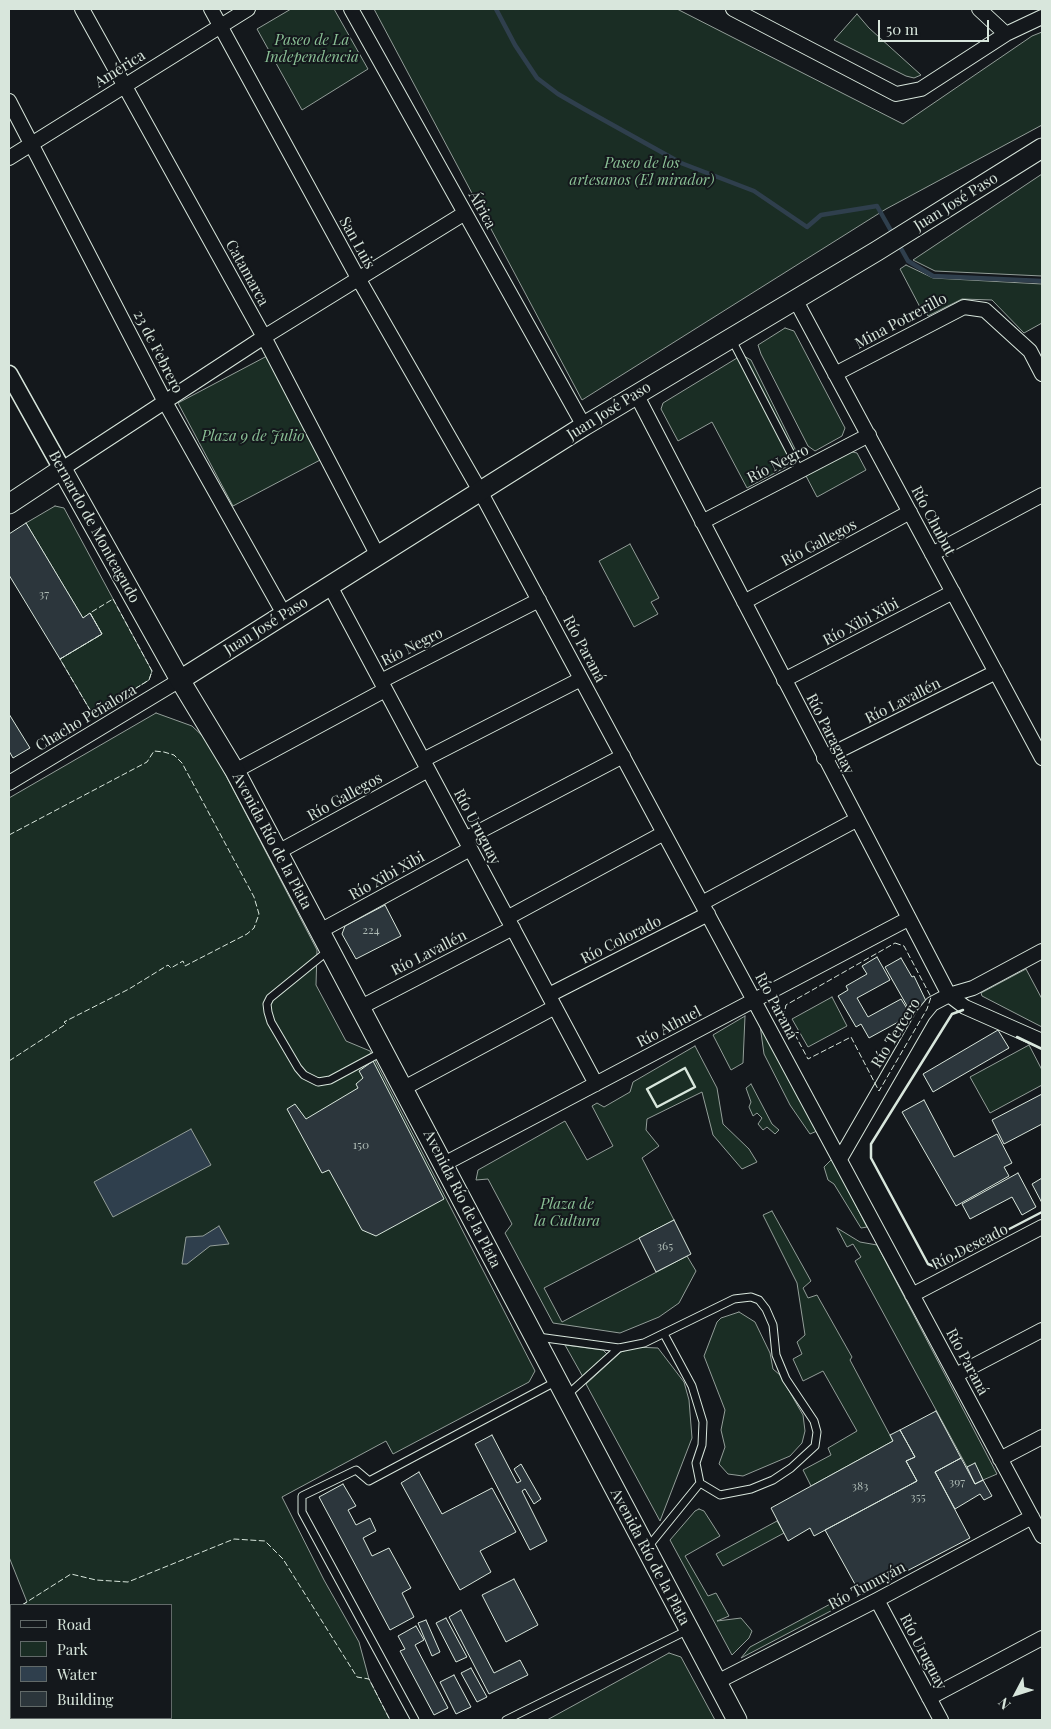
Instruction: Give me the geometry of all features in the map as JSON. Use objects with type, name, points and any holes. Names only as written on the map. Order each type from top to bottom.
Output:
[{"type":"main road","name":"Juan José Paso","points":[[180,680],[584,426],[877,251],[1042,148]]},
{"type":"main road","points":[[9,504],[62,469]]},
{"type":"main road","name":"Bernardo de Monteagudo","points":[[62,469],[180,680]]},
{"type":"main road","name":"Avenida Río de la Plata","points":[[180,680],[234,771],[278,852],[737,1720]]},
{"type":"street","name":"Catamarca","points":[[82,9],[264,337],[378,556]]},
{"type":"street","name":"San Luis","points":[[211,9],[358,278],[480,491]]},
{"type":"street","name":"América","points":[[9,158],[248,9]]},
{"type":"street","name":"África","points":[[351,9],[584,426]]},
{"type":"street","points":[[733,9],[896,94],[921,89],[1006,34],[1042,17]]},
{"type":"street","points":[[979,9],[1006,34]]},
{"type":"street","name":"23 de Febrero","points":[[9,101],[165,402],[284,614]]},
{"type":"street","points":[[62,469],[264,337],[465,213]]},
{"type":"street","name":"Río Chubut","points":[[795,300],[1042,758]]},
{"type":"street","name":"Mina Potrerillo","points":[[835,374],[964,307],[985,310],[1030,351],[1042,374]]},
{"type":"street","name":"Bernardo de Monteagudo","points":[[9,374],[62,469]]},
{"type":"street","name":"Río Paraguay","points":[[636,394],[948,996]]},
{"type":"street","name":"Río Negro","points":[[702,522],[869,435]]},
{"type":"street","name":"Río Paraná","points":[[480,491],[1000,1459],[1041,1531]]},
{"type":"street","points":[[932,554],[1042,495]]},
{"type":"street","name":"Río Gallegos","points":[[744,602],[910,512]]},
{"type":"street","name":"Río Uruguay","points":[[330,586],[596,1084]]},
{"type":"street","name":"Río Xibi Xibi","points":[[784,680],[953,592]]},
{"type":"street","name":"Río Negro","points":[[234,771],[539,600]]},
{"type":"street","name":"Río Lavallén","points":[[824,758],[996,672]]},
{"type":"street","name":"Río Gallegos","points":[[278,852],[426,765],[581,678]]},
{"type":"street","name":"Chacho Peñaloza","points":[[9,783],[180,680]]},
{"type":"street","name":"Río Xibi Xibi","points":[[320,931],[622,756]]},
{"type":"street","name":"Río Colorado","points":[[404,1088],[856,820]]},
{"type":"street","name":"Río Lavallén","points":[[361,1007],[664,833]]},
{"type":"street","name":"Río Athuel","points":[[444,1164],[908,919]]},
{"type":"street","name":"Río Tercero","points":[[840,1159],[923,1015],[932,1004],[948,996],[973,988],[1042,951]]},
{"type":"street","points":[[948,996],[965,1007],[1042,1041]]},
{"type":"street","name":"Río Deseado","points":[[912,1295],[1042,1227]]},
{"type":"street","points":[[956,1375],[1042,1330]]},
{"type":"street","points":[[1000,1459],[1042,1437]]},
{"type":"street","name":"Río Tunuyán","points":[[716,1682],[877,1600],[1032,1517]]},
{"type":"street","name":"Río Uruguay","points":[[877,1600],[941,1720]]},
{"type":"street","points":[[929,1698],[1042,1638]]},
{"type":"lane","points":[[730,338],[800,471]]},
{"type":"lane","points":[[330,950],[270,998],[267,1004],[271,1022],[298,1068],[304,1075],[318,1082],[330,1080],[384,1051]]},
{"type":"lane","points":[[534,1336],[619,1348],[644,1343],[734,1299],[751,1297],[759,1300],[766,1309],[773,1325],[776,1355],[782,1371],[814,1422],[817,1432],[815,1446],[791,1468],[773,1480],[730,1494],[720,1495],[700,1483],[696,1463],[704,1439],[703,1422],[692,1386],[664,1334]]},
{"type":"lane","points":[[414,1720],[302,1512],[302,1496],[356,1470],[369,1481],[562,1388],[619,1348]]},
{"type":"lane","points":[[646,1549],[700,1483]]},
{"type":"lane","points":[[506,1720],[688,1629]]},
{"type":"green space","name":"Paseo de La Independencia","points":[[291,9],[334,9],[368,69],[302,110],[257,29]]},
{"type":"green space","name":"Paseo de los artesanos (El mirador)","points":[[374,9],[677,9],[903,124],[1032,36],[1042,32],[1042,125],[886,209],[582,400]]},
{"type":"green space","points":[[857,14],[869,28],[921,75],[914,78],[906,76],[834,40]]},
{"type":"green space","points":[[1042,174],[1042,276],[935,271],[913,260]]},
{"type":"green space","points":[[906,265],[933,278],[1042,284],[1042,323],[1024,333],[992,300],[962,299],[928,316],[924,308],[921,309],[900,269]]},
{"type":"green space","points":[[785,328],[794,331],[845,428],[842,436],[815,451],[808,446],[758,345]]},
{"type":"green space","points":[[742,355],[751,360],[796,451],[797,461],[747,488],[712,422],[678,441],[661,409],[663,403]]},
{"type":"green space","name":"Plaza 9 de Julio","points":[[267,356],[322,459],[233,506],[178,403]]},
{"type":"green space","points":[[849,451],[857,453],[866,470],[817,497],[805,474]]},
{"type":"green space","points":[[55,506],[64,508],[152,671],[149,680],[93,715],[60,659],[102,634],[90,613],[83,618],[26,523]]},
{"type":"green space","points":[[630,544],[659,598],[651,602],[658,614],[634,627],[599,561]]},
{"type":"green space","points":[[156,713],[192,726],[208,741],[317,950],[316,985],[346,1041],[370,1051],[535,1371],[529,1382],[393,1454],[386,1441],[282,1497],[324,1580],[359,1642],[369,1679],[390,1720],[9,1720],[10,1613],[10,1719],[172,1719],[172,1604],[24,1604],[27,1602],[9,1557],[9,798]]},
{"type":"green space","points":[[1026,969],[1042,999],[1042,1027],[982,996],[981,993]]},
{"type":"green space","points":[[832,997],[847,1026],[808,1047],[792,1019]]},
{"type":"green space","points":[[745,1016],[743,1063],[731,1070],[713,1035]]},
{"type":"green space","points":[[759,1018],[817,1131],[810,1134],[790,1105],[764,1054]]},
{"type":"green space","points":[[1029,1045],[1042,1070],[1042,1085],[990,1113],[970,1077]]},
{"type":"green space","name":"Plaza de la Cultura","points":[[695,1046],[717,1088],[723,1124],[749,1149],[757,1162],[742,1169],[713,1135],[702,1092],[647,1119],[646,1130],[659,1146],[642,1158],[674,1220],[544,1288],[562,1322],[687,1256],[696,1271],[679,1303],[659,1317],[620,1333],[553,1323],[505,1233],[512,1224],[488,1179],[476,1180],[478,1170],[565,1121],[587,1160],[613,1146],[592,1106],[597,1103],[604,1107],[630,1092],[633,1082]]},
{"type":"green space","points":[[751,1084],[772,1124],[779,1130],[775,1134],[767,1127],[763,1130],[758,1124],[762,1118],[757,1113],[753,1116],[749,1107],[751,1102],[746,1088]]},
{"type":"green space","points":[[832,1159],[867,1227],[861,1228],[834,1184],[828,1180],[824,1167]]},
{"type":"green space","points":[[772,1211],[811,1281],[803,1288],[808,1298],[817,1295],[852,1357],[850,1360],[893,1441],[811,1486],[803,1470],[831,1455],[828,1448],[857,1431],[823,1371],[803,1381],[793,1359],[802,1354],[797,1342],[805,1335],[797,1283],[763,1215]]},
{"type":"green space","points":[[837,1228],[860,1242],[877,1245],[997,1474],[983,1480],[975,1464],[967,1467],[855,1261],[861,1257],[853,1244],[847,1247]]},
{"type":"green space","points":[[739,1312],[755,1322],[770,1353],[773,1369],[780,1375],[803,1415],[805,1431],[802,1443],[790,1456],[743,1476],[728,1474],[719,1464],[725,1447],[721,1430],[725,1410],[704,1356],[717,1322],[721,1318]]},
{"type":"green space","points":[[565,1345],[603,1350],[607,1354],[583,1377]]},
{"type":"green space","points":[[635,1347],[658,1348],[684,1382],[689,1400],[692,1438],[660,1521],[586,1384],[621,1352]]},
{"type":"green space","points":[[699,1509],[704,1511],[720,1536],[685,1556],[708,1596],[716,1593],[729,1616],[717,1621],[741,1618],[752,1631],[749,1638],[732,1655],[670,1540],[695,1511]]},
{"type":"green space","points":[[777,1521],[784,1533],[723,1566],[716,1554]]},
{"type":"green space","points":[[834,1602],[844,1604],[741,1658],[750,1647]]},
{"type":"green space","points":[[669,1653],[681,1657],[715,1720],[547,1720]]},
{"type":"water","points":[[191,1129],[211,1165],[113,1217],[94,1182]]},
{"type":"water","points":[[219,1226],[229,1244],[210,1246],[187,1264],[182,1264],[186,1237],[203,1236]]},
{"type":"building","points":[[26,523],[83,618],[90,613],[102,634],[60,659],[9,575],[9,534]]},
{"type":"building","points":[[9,714],[30,748],[13,758],[9,751]]},
{"type":"building","points":[[385,905],[401,936],[356,959],[342,934],[345,926]]},
{"type":"building","points":[[877,957],[890,980],[857,998],[868,1017],[901,999],[911,1015],[869,1038],[861,1024],[856,1027],[838,996],[848,990],[846,986],[867,974],[862,966]]},
{"type":"building","points":[[901,958],[912,977],[914,976],[927,1003],[911,1013],[885,967]]},
{"type":"building","points":[[998,1030],[1009,1048],[933,1092],[923,1074]]},
{"type":"building","points":[[373,1061],[444,1199],[376,1236],[362,1230],[329,1170],[322,1173],[287,1109],[295,1104],[306,1119],[358,1088],[356,1084],[363,1078],[359,1071]]},
{"type":"building","points":[[1042,1094],[1042,1124],[1004,1144],[992,1120]]},
{"type":"building","points":[[924,1100],[954,1157],[997,1134],[1012,1163],[1004,1167],[1009,1176],[956,1206],[902,1112]]},
{"type":"building","points":[[1018,1173],[1036,1207],[1022,1215],[1012,1197],[970,1219],[962,1204]]},
{"type":"building","points":[[1042,1178],[1042,1203],[1032,1184]]},
{"type":"building","points":[[674,1220],[691,1254],[656,1272],[639,1238]]},
{"type":"building","points":[[936,1411],[961,1458],[935,1472],[970,1538],[861,1595],[825,1530],[917,1481],[906,1461],[915,1457],[900,1430]]},
{"type":"building","points":[[900,1430],[915,1457],[906,1461],[917,1481],[814,1536],[810,1528],[788,1541],[771,1508],[893,1441],[890,1435]]},
{"type":"building","points":[[492,1435],[517,1483],[521,1481],[514,1469],[521,1464],[541,1499],[534,1504],[525,1489],[522,1491],[547,1541],[530,1550],[475,1444]]},
{"type":"building","points":[[961,1458],[975,1484],[983,1480],[992,1496],[984,1500],[980,1494],[955,1509],[935,1472]]},
{"type":"building","points":[[975,1463],[983,1480],[975,1484],[967,1467]]},
{"type":"building","points":[[419,1472],[442,1514],[492,1488],[516,1532],[480,1551],[491,1572],[460,1590],[401,1483]]},
{"type":"building","points":[[343,1484],[356,1506],[348,1510],[356,1525],[370,1518],[376,1531],[363,1538],[372,1556],[389,1548],[411,1588],[402,1593],[414,1617],[390,1630],[319,1497]]},
{"type":"building","points":[[514,1579],[538,1625],[506,1642],[482,1595]]},
{"type":"building","points":[[461,1610],[494,1673],[520,1660],[528,1675],[489,1694],[449,1617]]},
{"type":"building","points":[[446,1618],[467,1657],[456,1662],[436,1623]]},
{"type":"building","points":[[426,1620],[440,1652],[432,1656],[418,1623]]},
{"type":"building","points":[[416,1626],[424,1640],[415,1645],[448,1708],[434,1715],[400,1651],[405,1649],[398,1636]]},
{"type":"building","points":[[471,1668],[487,1697],[477,1702],[461,1673]]},
{"type":"building","points":[[454,1675],[471,1707],[456,1714],[440,1682]]},
{"type":"waterway","points":[[496,9],[515,45],[537,78],[558,94],[584,109],[681,163],[754,191],[807,227],[821,215],[877,206],[894,236]]},
{"type":"waterway","points":[[898,243],[908,261],[933,276],[1042,281]]},
{"type":"fence","points":[[113,599],[152,671],[149,680],[93,715],[60,659],[102,634],[90,613],[113,599]]},
{"type":"fence","points":[[9,835],[147,762],[154,751],[174,755],[182,763],[254,897],[259,914],[254,928],[247,934],[185,966],[183,961],[171,968],[168,965],[129,989],[64,1022],[66,1024],[9,1061]]},
{"type":"fence","points":[[895,943],[904,946],[931,997],[927,1009],[879,1091],[851,1037],[808,1059],[784,1014],[786,1005],[895,943]]},
{"type":"fence","points":[[24,1604],[71,1574],[96,1580],[128,1582],[234,1539],[265,1541],[283,1559],[357,1677],[369,1679],[390,1720]]},
{"type":"wall","points":[[963,1010],[952,1014],[871,1144],[871,1158],[928,1264],[936,1267],[1042,1212]]},
{"type":"wall","points":[[1017,1037],[1042,1049]]},
{"type":"wall","points":[[685,1068],[695,1087],[657,1107],[647,1089],[685,1068]]}]
